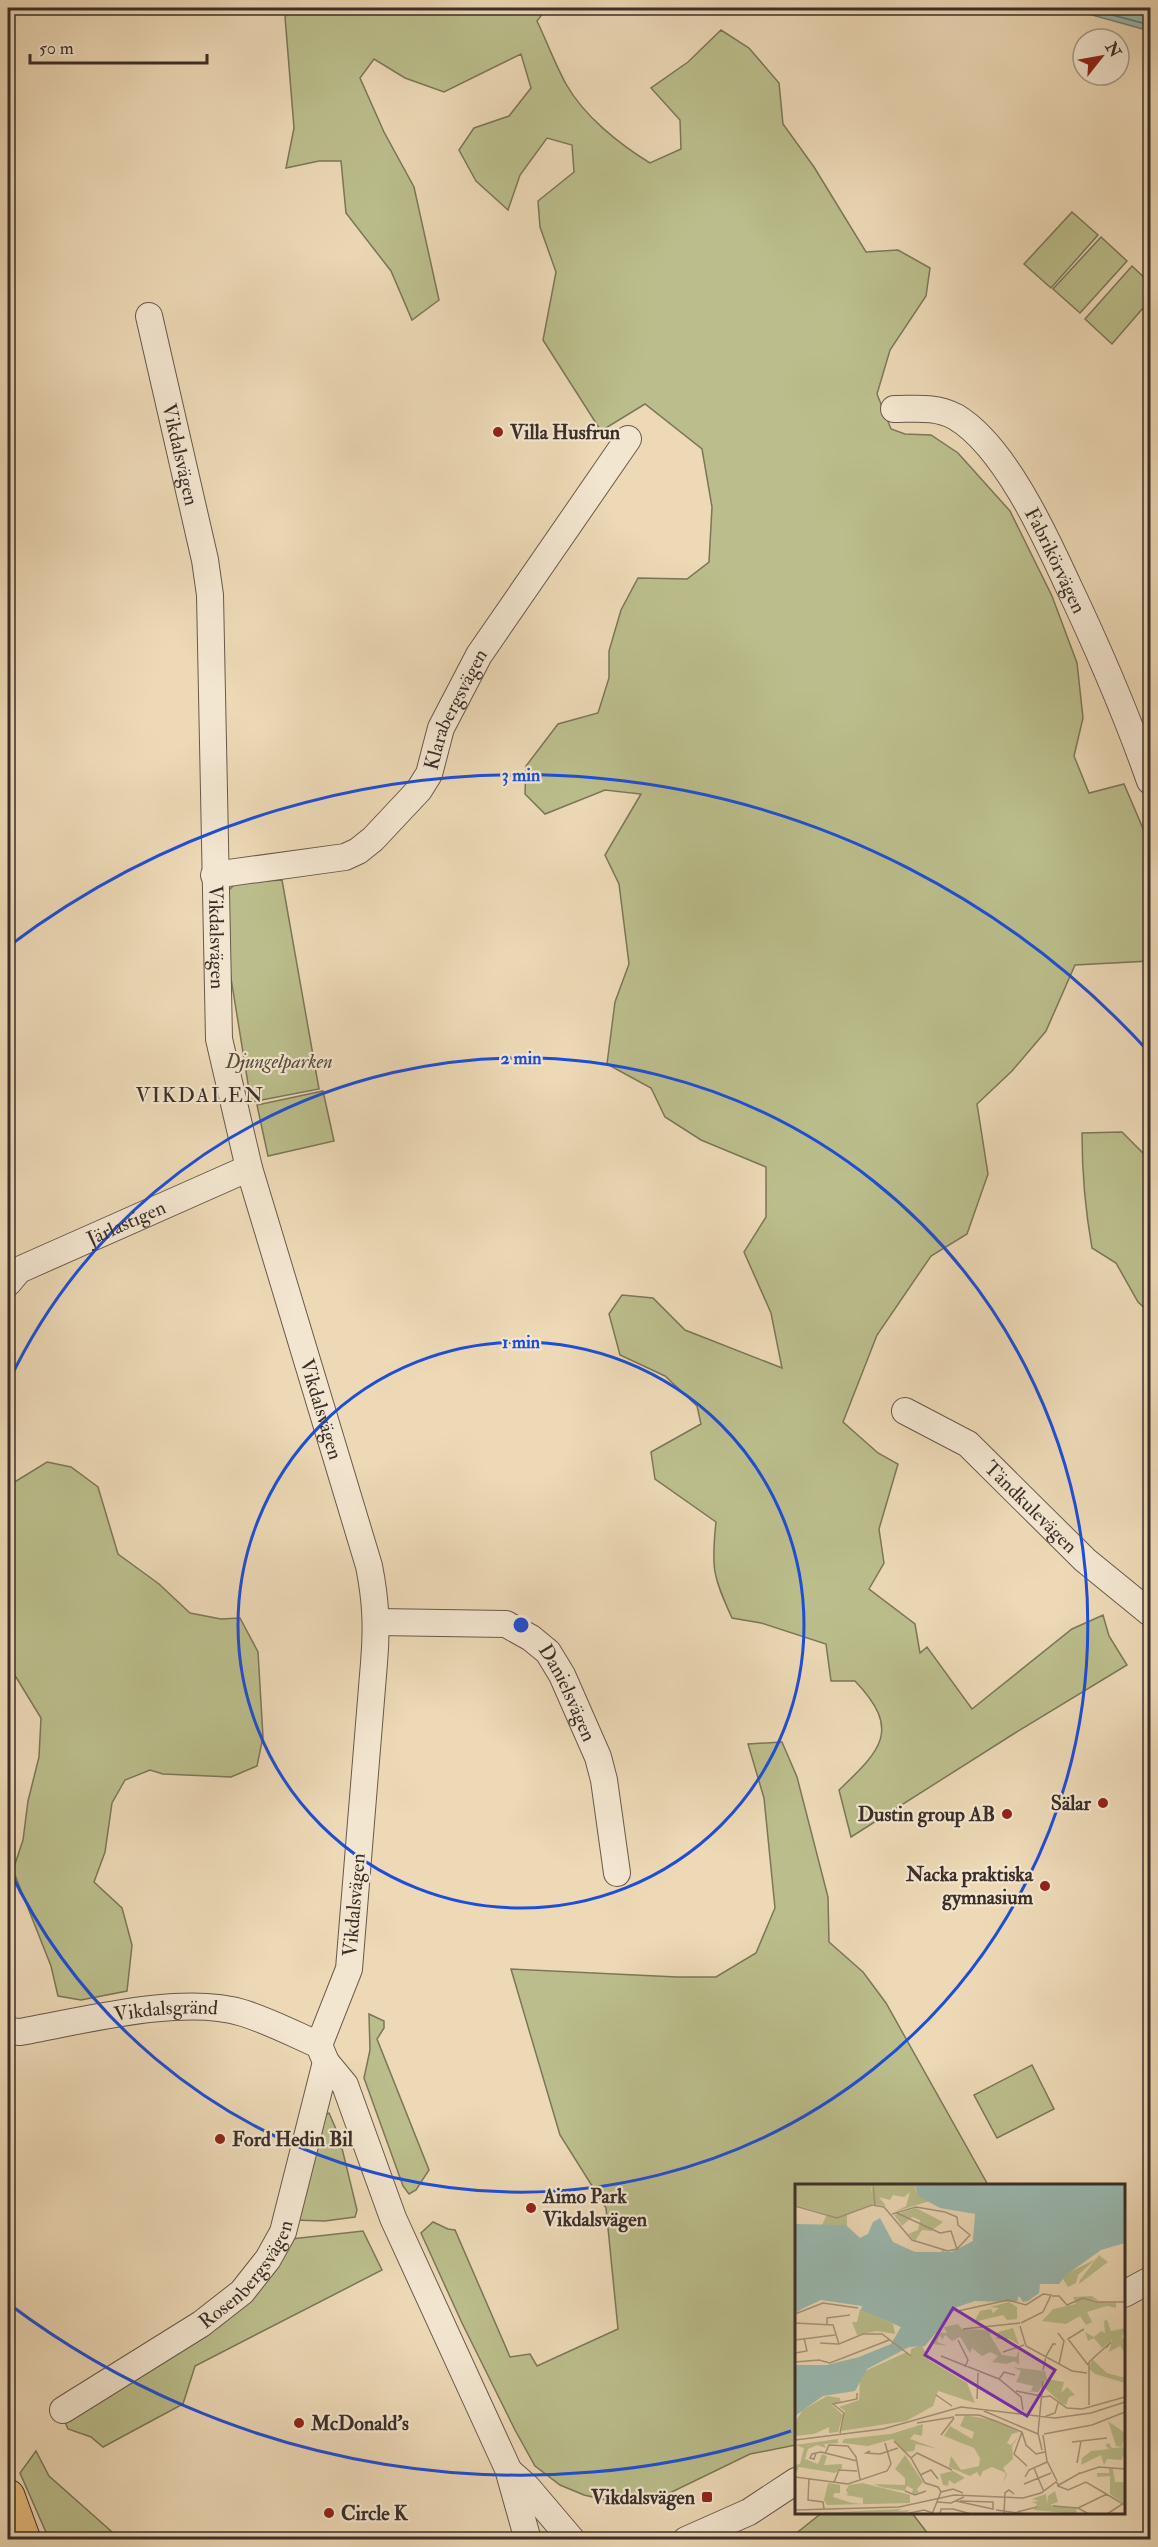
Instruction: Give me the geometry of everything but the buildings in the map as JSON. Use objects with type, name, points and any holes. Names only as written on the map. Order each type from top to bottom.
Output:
[{"type":"highway","points":[[8,2496],[24,2540]]},
{"type":"street","name":"Vikdalsvägen","points":[[149,316],[205,560],[210,595],[219,1039],[249,1168],[369,1566],[377,1622],[348,1969],[323,2054]]},
{"type":"street","name":"Fabrikörvägen","points":[[894,409],[930,408],[957,418],[978,436],[1016,484],[1048,542],[1093,637],[1150,781]]},
{"type":"street","name":"Klarabergsvägen","points":[[214,875],[345,857],[358,851],[373,839],[419,790],[429,774],[441,729],[479,655],[628,439]]},
{"type":"street","name":"Järlastigen","points":[[8,1283],[19,1270],[249,1168]]},
{"type":"street","name":"Tändkulevägen","points":[[905,1411],[968,1444],[1085,1560],[1150,1613]]},
{"type":"street","name":"Danielsvägen","points":[[377,1622],[506,1624],[531,1638],[548,1652],[562,1675],[598,1756],[604,1780],[617,1873]]},
{"type":"street","name":"Vikdalsgränd","points":[[8,2031],[20,2032],[114,2015],[202,2005],[243,2012],[323,2054]]},
{"type":"street","name":"Rosenbergsvägen","points":[[63,2410],[201,2324],[242,2292],[268,2259],[283,2232],[323,2054]]},
{"type":"street","points":[[323,2054],[345,2085],[393,2218],[508,2469],[528,2540]]},
{"type":"street","points":[[1125,2293],[1150,2280]]},
{"type":"street","points":[[508,2469],[527,2487],[572,2540]]},
{"type":"street","points":[[686,2540],[749,2512],[795,2482]]},
{"type":"street","points":[[719,2540],[749,2512]]},
{"type":"green space","points":[[291,8],[547,8],[537,21],[562,76],[574,96],[603,128],[650,163],[681,149],[680,120],[651,88],[688,62],[721,30],[749,48],[779,83],[783,124],[814,167],[866,252],[898,250],[930,268],[926,296],[890,350],[877,394],[891,429],[905,434],[931,435],[958,453],[1010,511],[1052,596],[1077,663],[1083,718],[1074,756],[1089,793],[1124,784],[1150,845],[1150,961],[1075,965],[1046,1031],[1012,1071],[977,1104],[988,1174],[967,1234],[931,1256],[877,1335],[843,1422],[878,1453],[898,1464],[879,1529],[884,1563],[869,1589],[915,1624],[920,1653],[927,1647],[972,1709],[1072,1629],[1103,1615],[1109,1636],[1127,1665],[851,1837],[839,1790],[875,1751],[882,1726],[878,1713],[870,1698],[855,1681],[831,1681],[826,1644],[761,1623],[732,1618],[715,1572],[716,1522],[655,1479],[651,1452],[701,1424],[697,1406],[665,1376],[620,1355],[609,1314],[622,1295],[653,1298],[685,1330],[782,1368],[771,1313],[744,1252],[766,1217],[766,1167],[701,1140],[665,1117],[651,1088],[607,1064],[615,1002],[629,964],[619,884],[605,855],[641,794],[605,790],[545,814],[525,794],[526,766],[558,724],[598,713],[609,678],[609,651],[621,610],[638,578],[687,579],[709,562],[712,507],[702,449],[645,404],[601,431],[543,340],[556,272],[540,227],[538,201],[574,172],[572,145],[547,138],[520,175],[508,210],[476,181],[459,150],[474,128],[509,116],[531,88],[521,54],[444,92],[405,78],[374,59],[360,78],[384,132],[414,187],[439,300],[412,320],[391,271],[346,213],[341,161],[319,161],[286,168],[294,128],[285,17]]},
{"type":"green space","points":[[1072,212],[1098,235],[1051,288],[1024,264]]},
{"type":"green space","points":[[1101,237],[1127,261],[1080,313],[1053,289]]},
{"type":"green space","points":[[1132,266],[1150,283],[1150,300],[1112,344],[1085,319]]},
{"type":"green space","name":"Djungelparken","points":[[282,880],[319,1089],[251,1102],[230,972],[228,891],[236,883]]},
{"type":"green space","points":[[323,1091],[334,1141],[268,1156],[257,1105]]},
{"type":"green space","points":[[1122,1132],[1144,1154],[1150,1155],[1150,1313],[1138,1302],[1116,1263],[1092,1248],[1084,1190],[1082,1133]]},
{"type":"green space","points":[[47,1462],[71,1467],[98,1487],[118,1554],[159,1584],[190,1613],[221,1619],[240,1618],[258,1652],[263,1737],[257,1766],[231,1777],[163,1774],[150,1770],[125,1780],[112,1803],[105,1852],[94,1882],[122,1908],[132,1945],[127,1991],[81,2000],[58,1996],[51,1966],[13,1870],[23,1840],[28,1801],[39,1757],[41,1718],[8,1664],[8,1486]]},
{"type":"green space","points":[[782,1742],[797,1777],[828,1897],[829,1942],[863,1972],[886,2003],[987,2184],[795,2184],[795,2445],[750,2454],[645,2505],[610,2501],[584,2495],[560,2485],[535,2466],[462,2323],[421,2233],[433,2222],[455,2230],[510,2357],[530,2354],[537,2366],[618,2329],[606,2208],[560,2135],[511,1969],[716,1977],[756,1953],[775,1908],[764,1798],[748,1744]]},
{"type":"green space","points":[[369,2014],[384,2021],[384,2028],[377,2039],[429,2170],[416,2190],[409,2194],[403,2186],[364,2078],[370,2050]]},
{"type":"green space","points":[[1032,2065],[1054,2109],[997,2138],[974,2095]]},
{"type":"green space","points":[[329,2113],[339,2136],[357,2210],[355,2217],[325,2221],[294,2220],[325,2115]]},
{"type":"green space","points":[[363,2231],[382,2270],[195,2366],[183,2404],[103,2447],[91,2437],[68,2429],[65,2422],[220,2326],[250,2301],[291,2239]]},
{"type":"green space","points":[[36,2451],[49,2476],[120,2539],[49,2539],[20,2473]]},
{"type":"green space","points":[[820,2514],[913,2514],[932,2539],[789,2539]]},
{"type":"water","points":[[1029,8],[1150,8],[1150,31],[1085,13]]},
{"type":"place","name":"Villa Husfrun","points":[[498,432]]},
{"type":"place","name":"Sälar","points":[[1103,1803]]},
{"type":"place","name":"Dustin group AB","points":[[1007,1814]]},
{"type":"place","name":"Nacka praktiska gymnasium","points":[[1045,1886]]},
{"type":"place","name":"Ford Hedin Bil","points":[[220,2139]]},
{"type":"place","name":"Aimo Park Vikdalsvägen","points":[[531,2208]]},
{"type":"place","name":"McDonald's","points":[[299,2423]]},
{"type":"place","name":"Vikdalsvägen","points":[[707,2497]]},
{"type":"place","name":"Circle K","points":[[329,2513]]},
{"type":"district","name":"VIKDALEN","points":[[200,1095]]}]
